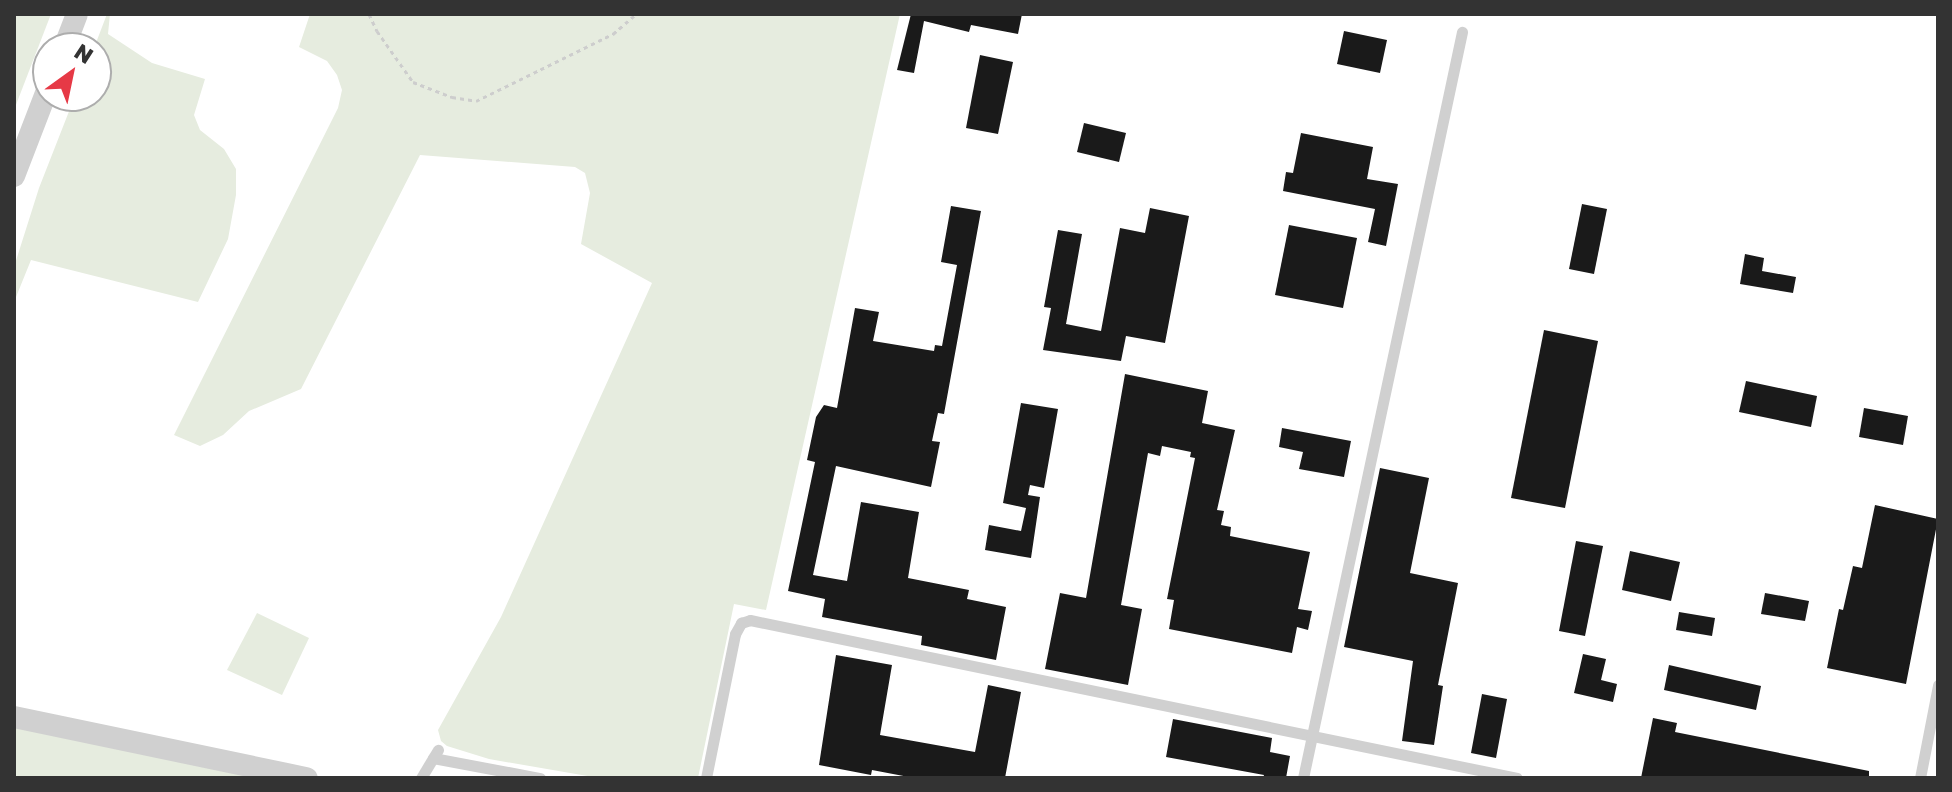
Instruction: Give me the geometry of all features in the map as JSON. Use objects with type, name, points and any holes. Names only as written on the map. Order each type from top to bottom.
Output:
[{"type":"street","points":[[14,176],[39,112]]},
{"type":"street","points":[[14,717],[307,778]]},
{"type":"lane","points":[[1303,778],[1462,32]]},
{"type":"lane","points":[[706,778],[735,634],[741,623],[750,620],[1517,778]]},
{"type":"lane","points":[[1920,778],[1938,685]]},
{"type":"lane","points":[[421,778],[435,754],[540,778]]},
{"type":"path","points":[[369,14],[377,31],[413,82],[452,97],[476,101],[613,34],[636,14]]},
{"type":"shaded area","points":[[14,14],[51,14],[44,32],[32,32],[32,63],[14,110]]},
{"type":"shaded area","points":[[107,14],[110,14],[108,32],[100,32]]},
{"type":"shaded area","points":[[310,14],[900,14],[766,610],[734,604],[698,778],[599,778],[489,759],[447,746],[441,741],[438,730],[501,617],[652,283],[581,244],[590,193],[585,173],[575,167],[420,155],[301,389],[249,411],[223,435],[200,446],[174,435],[338,108],[342,90],[337,75],[327,61],[299,47]]},
{"type":"shaded area","points":[[112,37],[152,63],[205,79],[194,115],[200,130],[224,149],[236,169],[236,195],[228,239],[198,302],[31,260],[14,302],[14,267],[39,188],[69,112],[112,112]]},
{"type":"shaded area","points":[[257,613],[309,638],[282,695],[227,670]]},
{"type":"shaded area","points":[[14,726],[265,778],[14,778]]},
{"type":"building","points":[[911,14],[1022,14],[1018,34],[971,25],[969,32],[924,21],[914,73],[897,70]]},
{"type":"building","points":[[1344,31],[1387,40],[1380,73],[1337,64]]},
{"type":"building","points":[[980,55],[1013,62],[998,134],[966,128]]},
{"type":"building","points":[[1084,123],[1126,133],[1119,162],[1077,152]]},
{"type":"building","points":[[1301,133],[1373,147],[1367,179],[1398,184],[1386,246],[1368,242],[1375,209],[1283,191],[1286,172],[1293,173]]},
{"type":"building","points":[[1582,204],[1607,209],[1594,274],[1569,269]]},
{"type":"building","points":[[951,206],[981,211],[944,414],[938,413],[932,441],[940,442],[931,487],[836,466],[813,575],[847,581],[861,502],[919,512],[908,578],[969,590],[967,599],[1006,607],[996,660],[921,645],[922,636],[822,617],[825,599],[788,591],[815,462],[807,460],[816,417],[824,405],[837,408],[855,308],[879,312],[873,341],[934,351],[935,345],[942,346],[957,265],[941,262]]},
{"type":"building","points":[[1150,208],[1189,216],[1165,343],[1126,336],[1121,361],[1043,350],[1051,308],[1044,307],[1058,230],[1082,234],[1066,324],[1101,331],[1120,228],[1145,233]]},
{"type":"building","points":[[1289,225],[1357,238],[1343,308],[1275,295]]},
{"type":"building","points":[[1745,254],[1764,258],[1762,271],[1796,277],[1793,293],[1740,284]]},
{"type":"building","points":[[1544,330],[1598,341],[1565,508],[1511,498]]},
{"type":"building","points":[[1125,374],[1208,391],[1202,423],[1235,430],[1217,510],[1224,511],[1221,525],[1231,527],[1230,536],[1310,552],[1298,609],[1312,611],[1308,630],[1297,627],[1292,653],[1169,629],[1174,600],[1167,599],[1195,458],[1190,457],[1191,452],[1162,446],[1160,456],[1148,453],[1121,605],[1142,609],[1128,685],[1045,669],[1060,593],[1086,598]]},
{"type":"building","points":[[1746,381],[1817,396],[1811,427],[1739,412]]},
{"type":"building","points":[[1021,403],[1058,409],[1044,488],[1030,485],[1028,495],[1040,497],[1031,558],[985,550],[989,525],[1021,531],[1026,508],[1003,503]]},
{"type":"building","points":[[1864,408],[1908,416],[1903,445],[1859,437]]},
{"type":"building","points":[[1282,428],[1351,441],[1344,477],[1299,469],[1303,452],[1279,447]]},
{"type":"building","points":[[1380,468],[1429,478],[1410,573],[1458,583],[1438,685],[1443,686],[1434,745],[1402,741],[1413,661],[1344,647]]},
{"type":"building","points":[[1875,505],[1938,519],[1906,684],[1827,668],[1839,609],[1843,610],[1853,566],[1862,568]]},
{"type":"building","points":[[1576,541],[1603,546],[1585,636],[1559,631]]},
{"type":"building","points":[[1630,551],[1680,562],[1671,601],[1622,590]]},
{"type":"building","points":[[1765,593],[1809,601],[1805,621],[1761,614]]},
{"type":"building","points":[[1679,612],[1715,618],[1712,636],[1676,630]]},
{"type":"building","points":[[1583,654],[1606,659],[1601,680],[1617,684],[1613,702],[1574,693]]},
{"type":"building","points":[[836,655],[892,665],[880,735],[975,752],[988,685],[1021,692],[1005,778],[914,778],[872,770],[871,775],[819,765]]},
{"type":"building","points":[[1669,665],[1761,686],[1756,710],[1664,690]]},
{"type":"building","points":[[1482,694],[1507,699],[1496,758],[1471,753]]},
{"type":"building","points":[[1653,718],[1677,723],[1675,732],[1869,771],[1869,778],[1641,778]]},
{"type":"building","points":[[1173,719],[1272,738],[1270,752],[1290,756],[1286,778],[1263,778],[1264,775],[1166,757]]}]
